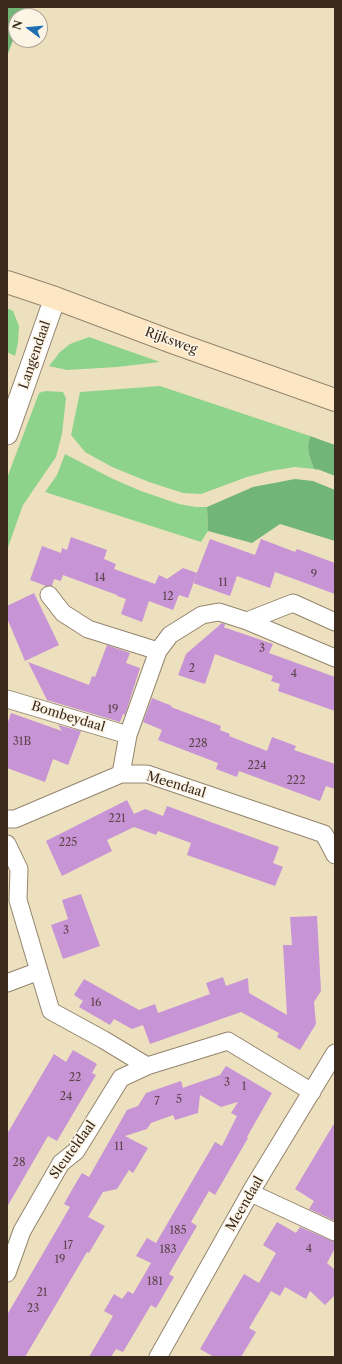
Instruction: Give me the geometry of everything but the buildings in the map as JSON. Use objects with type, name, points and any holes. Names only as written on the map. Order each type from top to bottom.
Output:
[{"type":"main road","name":"Rijksweg","points":[[7,282],[335,400]]},
{"type":"street","name":"Langendaal","points":[[7,434],[55,298]]},
{"type":"street","points":[[49,595],[63,613],[88,629],[158,651]]},
{"type":"street","points":[[248,621],[293,603],[335,622]]},
{"type":"street","points":[[121,774],[128,735],[158,651],[170,636],[202,615],[220,612],[248,621],[335,658]]},
{"type":"street","name":"Bombeydaal","points":[[7,699],[128,735]]},
{"type":"street","name":"Meendaal","points":[[7,819],[15,819],[121,774],[147,774],[324,834],[335,855]]},
{"type":"street","points":[[7,844],[19,869],[18,900],[51,1011],[147,1066]]},
{"type":"street","points":[[7,982],[40,971]]},
{"type":"street","name":"Sleuteldaal","points":[[7,1273],[22,1231],[61,1163],[76,1151],[121,1078],[147,1066],[228,1041],[312,1092]]},
{"type":"street","name":"Meendaal","points":[[158,1357],[250,1193],[335,1053]]},
{"type":"street","points":[[250,1193],[335,1232]]},
{"type":"green space","points":[[7,7],[26,7],[8,8],[8,48],[10,48],[7,56]]},
{"type":"green space","points":[[7,308],[13,311],[19,326],[18,343],[15,356],[7,352]]},
{"type":"green space","points":[[89,337],[160,362],[117,367],[67,370],[49,366],[60,352],[70,344]]},
{"type":"green space","points":[[160,386],[310,436],[308,446],[309,455],[314,469],[295,467],[270,471],[247,477],[201,494],[183,493],[149,482],[112,467],[85,452],[71,435],[80,392]]},
{"type":"green space","points":[[45,391],[63,392],[66,398],[62,434],[56,457],[23,505],[7,550],[7,478],[39,393]]},
{"type":"green space","points":[[310,436],[335,445],[335,476],[314,469],[309,455],[308,446]]},
{"type":"green space","points":[[65,454],[111,478],[141,491],[179,504],[207,507],[208,531],[201,542],[45,492],[57,475]]},
{"type":"green space","points":[[295,479],[313,481],[335,490],[335,541],[280,524],[252,543],[208,531],[207,507],[253,487]]}]
